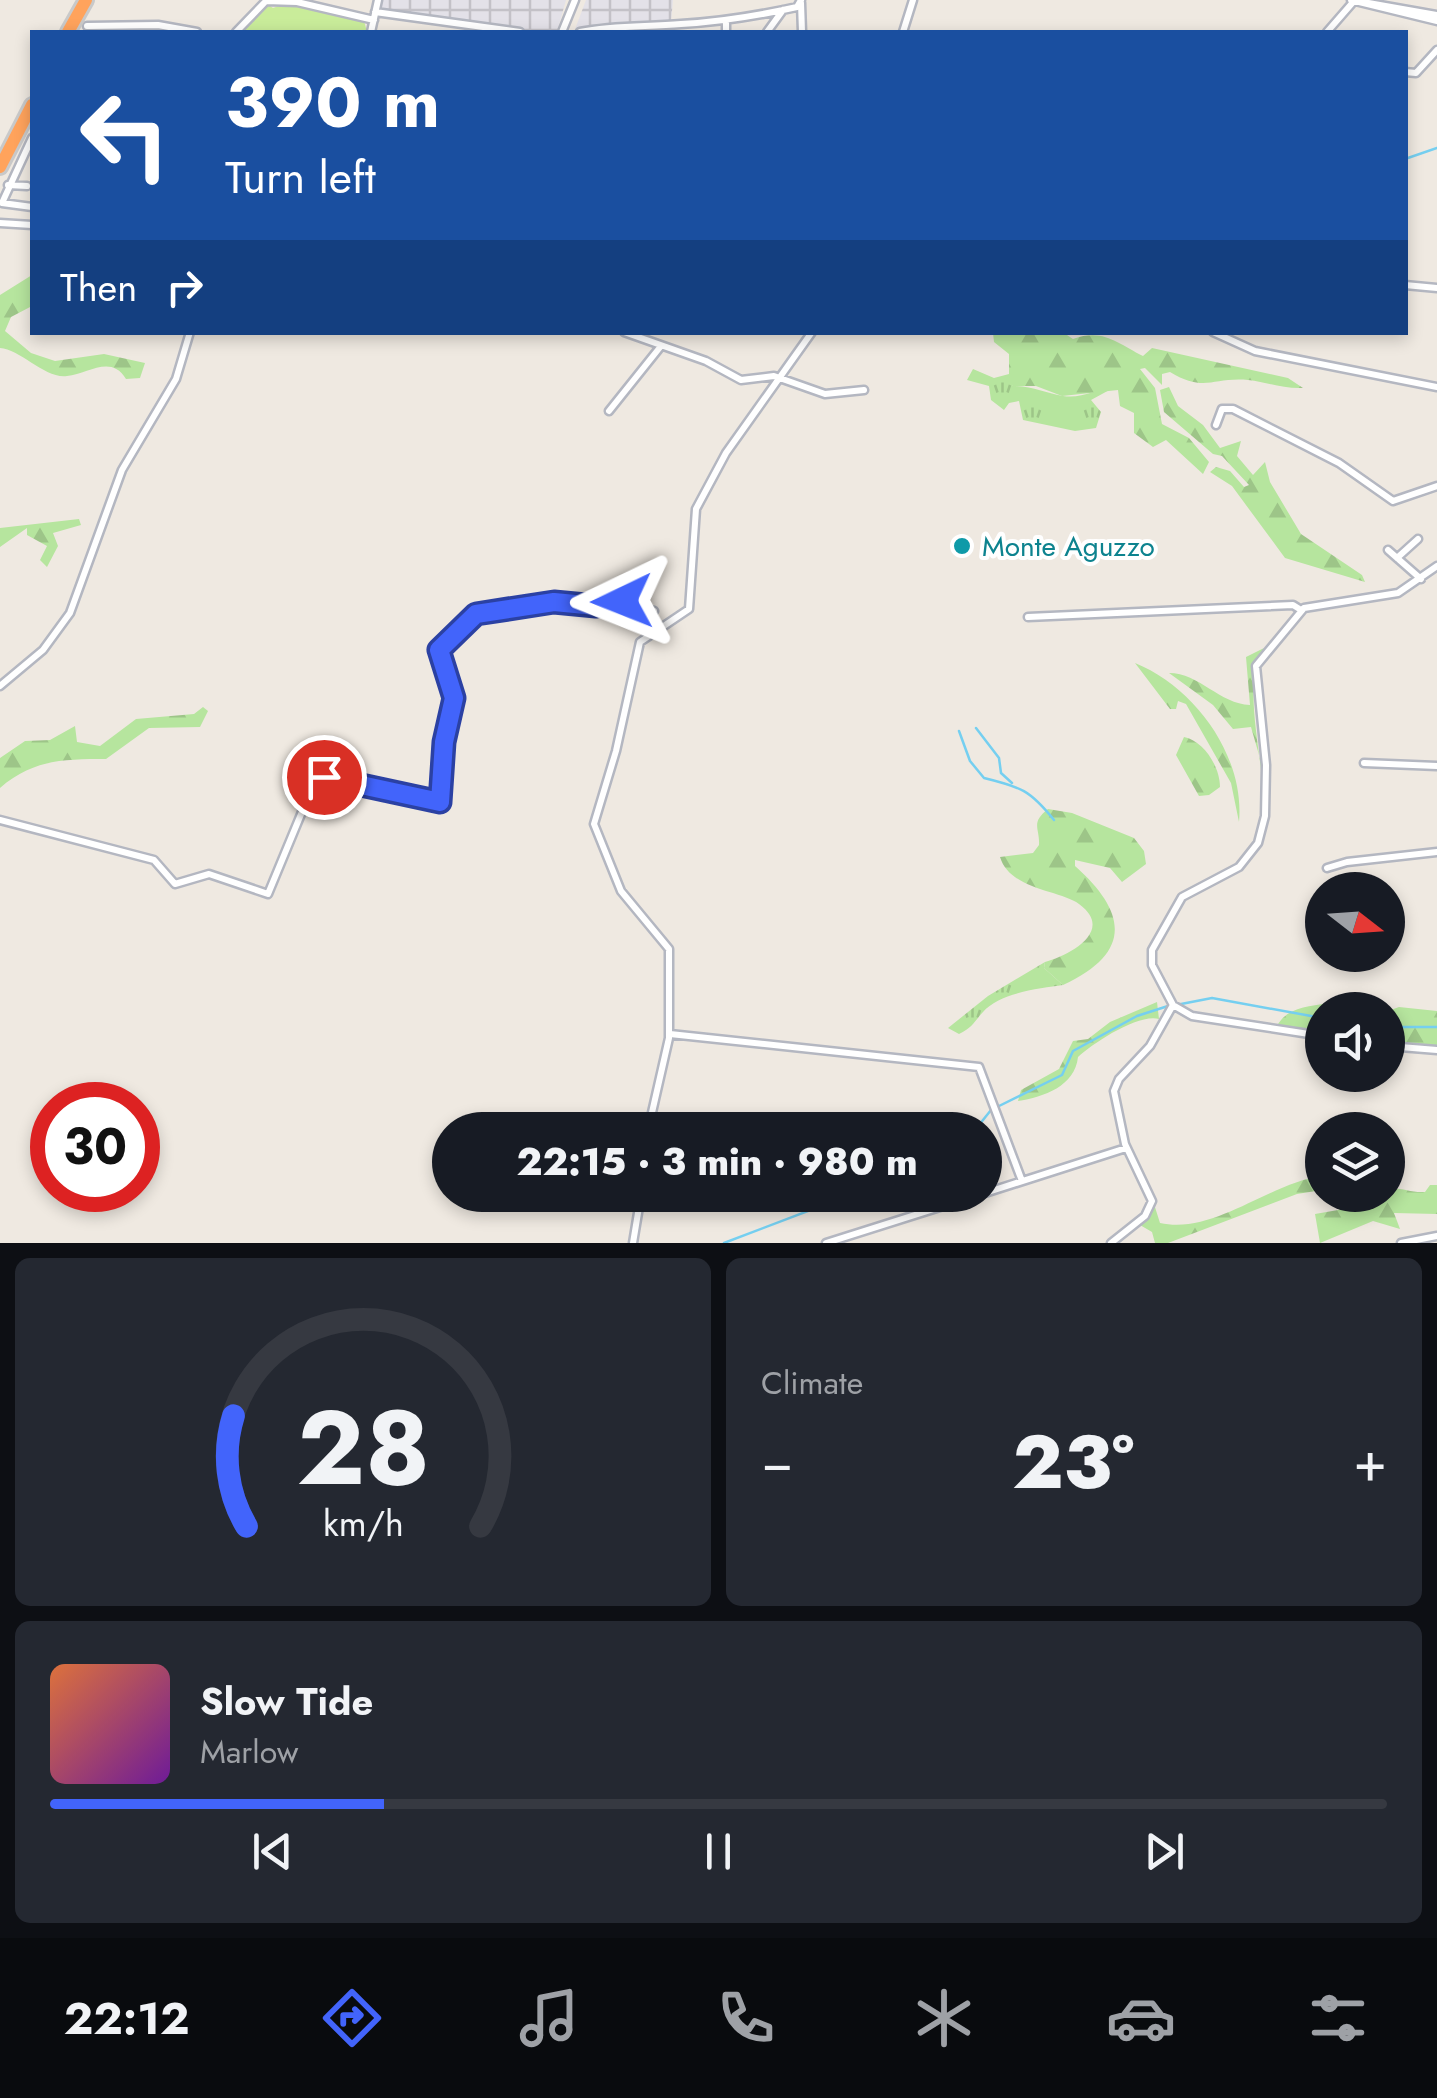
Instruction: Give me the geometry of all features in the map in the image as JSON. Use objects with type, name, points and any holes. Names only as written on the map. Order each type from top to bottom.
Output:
[{"type":"highway","points":[[72,30],[88,0]]},
{"type":"highway","points":[[0,167],[30,109]]},
{"type":"highway","points":[[4,180],[30,120]]},
{"type":"street","points":[[238,30],[261,2],[288,0],[374,16],[502,30]]},
{"type":"street","points":[[371,30],[378,0]]},
{"type":"street","points":[[563,30],[575,0]]},
{"type":"street","points":[[904,30],[912,0]]},
{"type":"street","points":[[1329,30],[1357,1],[1372,0],[1437,18]]},
{"type":"street","points":[[620,28],[677,28],[784,10],[801,1],[802,30]]},
{"type":"street","points":[[769,30],[784,10]]},
{"type":"street","points":[[87,26],[175,26],[190,30]]},
{"type":"street","points":[[1408,72],[1416,73],[1437,50]]},
{"type":"street","points":[[28,155],[4,180],[3,205],[30,208]]},
{"type":"street","points":[[4,180],[26,186]]},
{"type":"street","points":[[0,223],[30,225]]},
{"type":"street","points":[[1408,286],[1437,288]]},
{"type":"street","points":[[0,686],[39,655],[70,613],[122,470],[176,379],[189,335]]},
{"type":"street","points":[[632,335],[717,366],[741,380],[779,377],[821,394],[864,390]]},
{"type":"street","points":[[652,1112],[670,1034],[670,949],[622,891],[594,819],[616,751],[640,642],[688,611],[695,510],[724,456],[810,335]]},
{"type":"street","points":[[1220,335],[1255,351],[1437,386]]},
{"type":"street","points":[[609,411],[661,346]]},
{"type":"street","points":[[1216,425],[1222,410],[1232,408],[1339,462],[1392,500],[1437,486]]},
{"type":"street","points":[[1397,558],[1418,539]]},
{"type":"street","points":[[1388,550],[1437,583]]},
{"type":"street","points":[[1305,1033],[1193,1016],[1173,1006],[1152,965],[1151,952],[1182,897],[1240,867],[1257,846],[1265,816],[1266,766],[1256,666],[1301,610],[1312,605],[1392,595],[1437,566]]},
{"type":"street","points":[[0,820],[154,860],[174,884],[210,874],[269,893],[304,806],[322,778],[441,800],[444,742],[454,698],[439,648],[474,615],[551,602],[596,606],[616,600],[654,611]]},
{"type":"street","points":[[1028,616],[1293,605],[1301,610]]},
{"type":"street","points":[[1364,763],[1437,766]]},
{"type":"street","points":[[1328,868],[1343,862],[1437,852]]},
{"type":"street","points":[[1111,1243],[1145,1216],[1152,1201],[1126,1148],[1115,1087],[1150,1046],[1173,1006]]},
{"type":"street","points":[[670,1034],[980,1067],[1022,1181]]},
{"type":"street","points":[[1405,1047],[1437,1050]]},
{"type":"street","points":[[1002,1188],[1126,1148]]},
{"type":"street","points":[[633,1243],[638,1212]]},
{"type":"street","points":[[826,1243],[925,1212]]},
{"type":"street","points":[[1401,1243],[1437,1236]]},
{"type":"shaded area","points":[[383,0],[566,0],[558,30],[506,30],[381,11]]},
{"type":"shaded area","points":[[586,0],[673,0],[671,22],[622,22],[575,30]]},
{"type":"green space","points":[[264,2],[273,8],[305,7],[354,18],[364,21],[366,30],[240,30]]},
{"type":"green space","points":[[30,276],[30,307],[11,317],[5,331],[31,353],[55,361],[104,354],[145,363],[140,378],[126,379],[106,367],[59,376],[0,348],[0,295]]},
{"type":"green space","points":[[993,335],[1067,335],[1073,339],[1102,336],[1143,356],[1152,348],[1288,378],[1303,388],[1248,380],[1192,382],[1170,372],[1162,374],[1162,385],[1145,368],[1140,369],[1155,388],[1162,424],[1189,438],[1209,462],[1203,474],[1166,440],[1153,447],[1134,433],[1134,413],[1120,406],[1118,390],[1062,396],[1036,386],[1013,386],[1009,381],[1009,354],[994,342]]},
{"type":"green space","points":[[973,369],[994,378],[1009,374],[1013,386],[1063,396],[1113,388],[1091,400],[1101,412],[1096,428],[1075,431],[1023,420],[1019,401],[1009,403],[1004,410],[991,400],[989,386],[967,380]]},
{"type":"green space","points":[[1169,387],[1178,406],[1203,425],[1220,448],[1241,441],[1237,456],[1253,475],[1265,462],[1270,482],[1301,534],[1362,575],[1365,582],[1285,558],[1232,486],[1210,472],[1216,467],[1230,471],[1244,487],[1249,485],[1222,456],[1213,454],[1164,412],[1160,390]]},
{"type":"green space","points":[[79,519],[81,525],[53,533],[58,546],[47,567],[40,560],[47,546],[27,535],[27,528],[0,547],[0,528]]},
{"type":"green space","points":[[1264,648],[1254,680],[1259,756],[1251,727],[1233,729],[1213,705],[1169,673],[1180,674],[1229,700],[1250,705],[1246,657]]},
{"type":"green space","points":[[1135,663],[1177,689],[1211,726],[1234,772],[1239,822],[1231,783],[1186,704],[1178,701],[1176,709],[1170,709]]},
{"type":"green space","points":[[203,707],[208,711],[200,727],[149,728],[106,759],[37,766],[0,788],[0,758],[25,741],[50,740],[75,726],[77,742],[100,746],[136,719],[194,714]]},
{"type":"green space","points":[[1184,737],[1204,749],[1214,763],[1220,787],[1209,795],[1199,796],[1176,755]]},
{"type":"green space","points":[[1048,809],[1072,813],[1134,838],[1144,851],[1146,864],[1122,882],[1110,868],[1075,860],[1075,866],[1105,900],[1115,931],[1101,960],[1063,985],[1044,968],[1045,962],[1084,941],[1093,924],[1089,914],[1071,899],[1024,883],[1005,868],[1000,857],[1033,853],[1039,845],[1038,822]]},
{"type":"green space","points":[[1045,962],[1044,968],[1063,985],[999,1000],[959,1034],[948,1028],[988,996]]},
{"type":"green space","points":[[1157,1002],[1159,1019],[1140,1020],[1105,1037],[1078,1057],[1065,1083],[1038,1097],[1018,1101],[1021,1090],[1059,1069],[1073,1041],[1088,1039],[1110,1022]]},
{"type":"green space","points":[[1305,1007],[1305,1031],[1277,1026],[1292,1011]]},
{"type":"green space","points":[[1405,1008],[1437,1011],[1437,1049],[1405,1046]]},
{"type":"green space","points":[[1305,1180],[1305,1193],[1168,1243],[1155,1243],[1152,1232],[1140,1225],[1154,1204],[1160,1223],[1201,1222]]},
{"type":"green space","points":[[1430,1185],[1437,1185],[1437,1214],[1394,1213],[1400,1229],[1373,1221],[1320,1243],[1315,1214],[1405,1212],[1405,1190],[1425,1192]]},
{"type":"waterway","points":[[1408,158],[1437,148]]},
{"type":"waterway","points":[[976,728],[999,758],[1001,773],[1012,783]]},
{"type":"waterway","points":[[959,731],[970,761],[984,778],[1024,791],[1054,820]]},
{"type":"waterway","points":[[1176,1005],[1212,998],[1305,1015]]},
{"type":"waterway","points":[[989,1112],[1062,1075],[1073,1051],[1137,1016],[1168,1006]]},
{"type":"waterway","points":[[1405,1027],[1437,1027]]},
{"type":"waterway","points":[[724,1243],[805,1212]]},
{"type":"place","name":"Monte Aguzzo","points":[[962,546]]},
{"type":"route","points":[[324,777],[440,802],[444,742],[454,705],[440,646],[474,615],[530,609],[554,602],[596,606],[622,601]]}]
